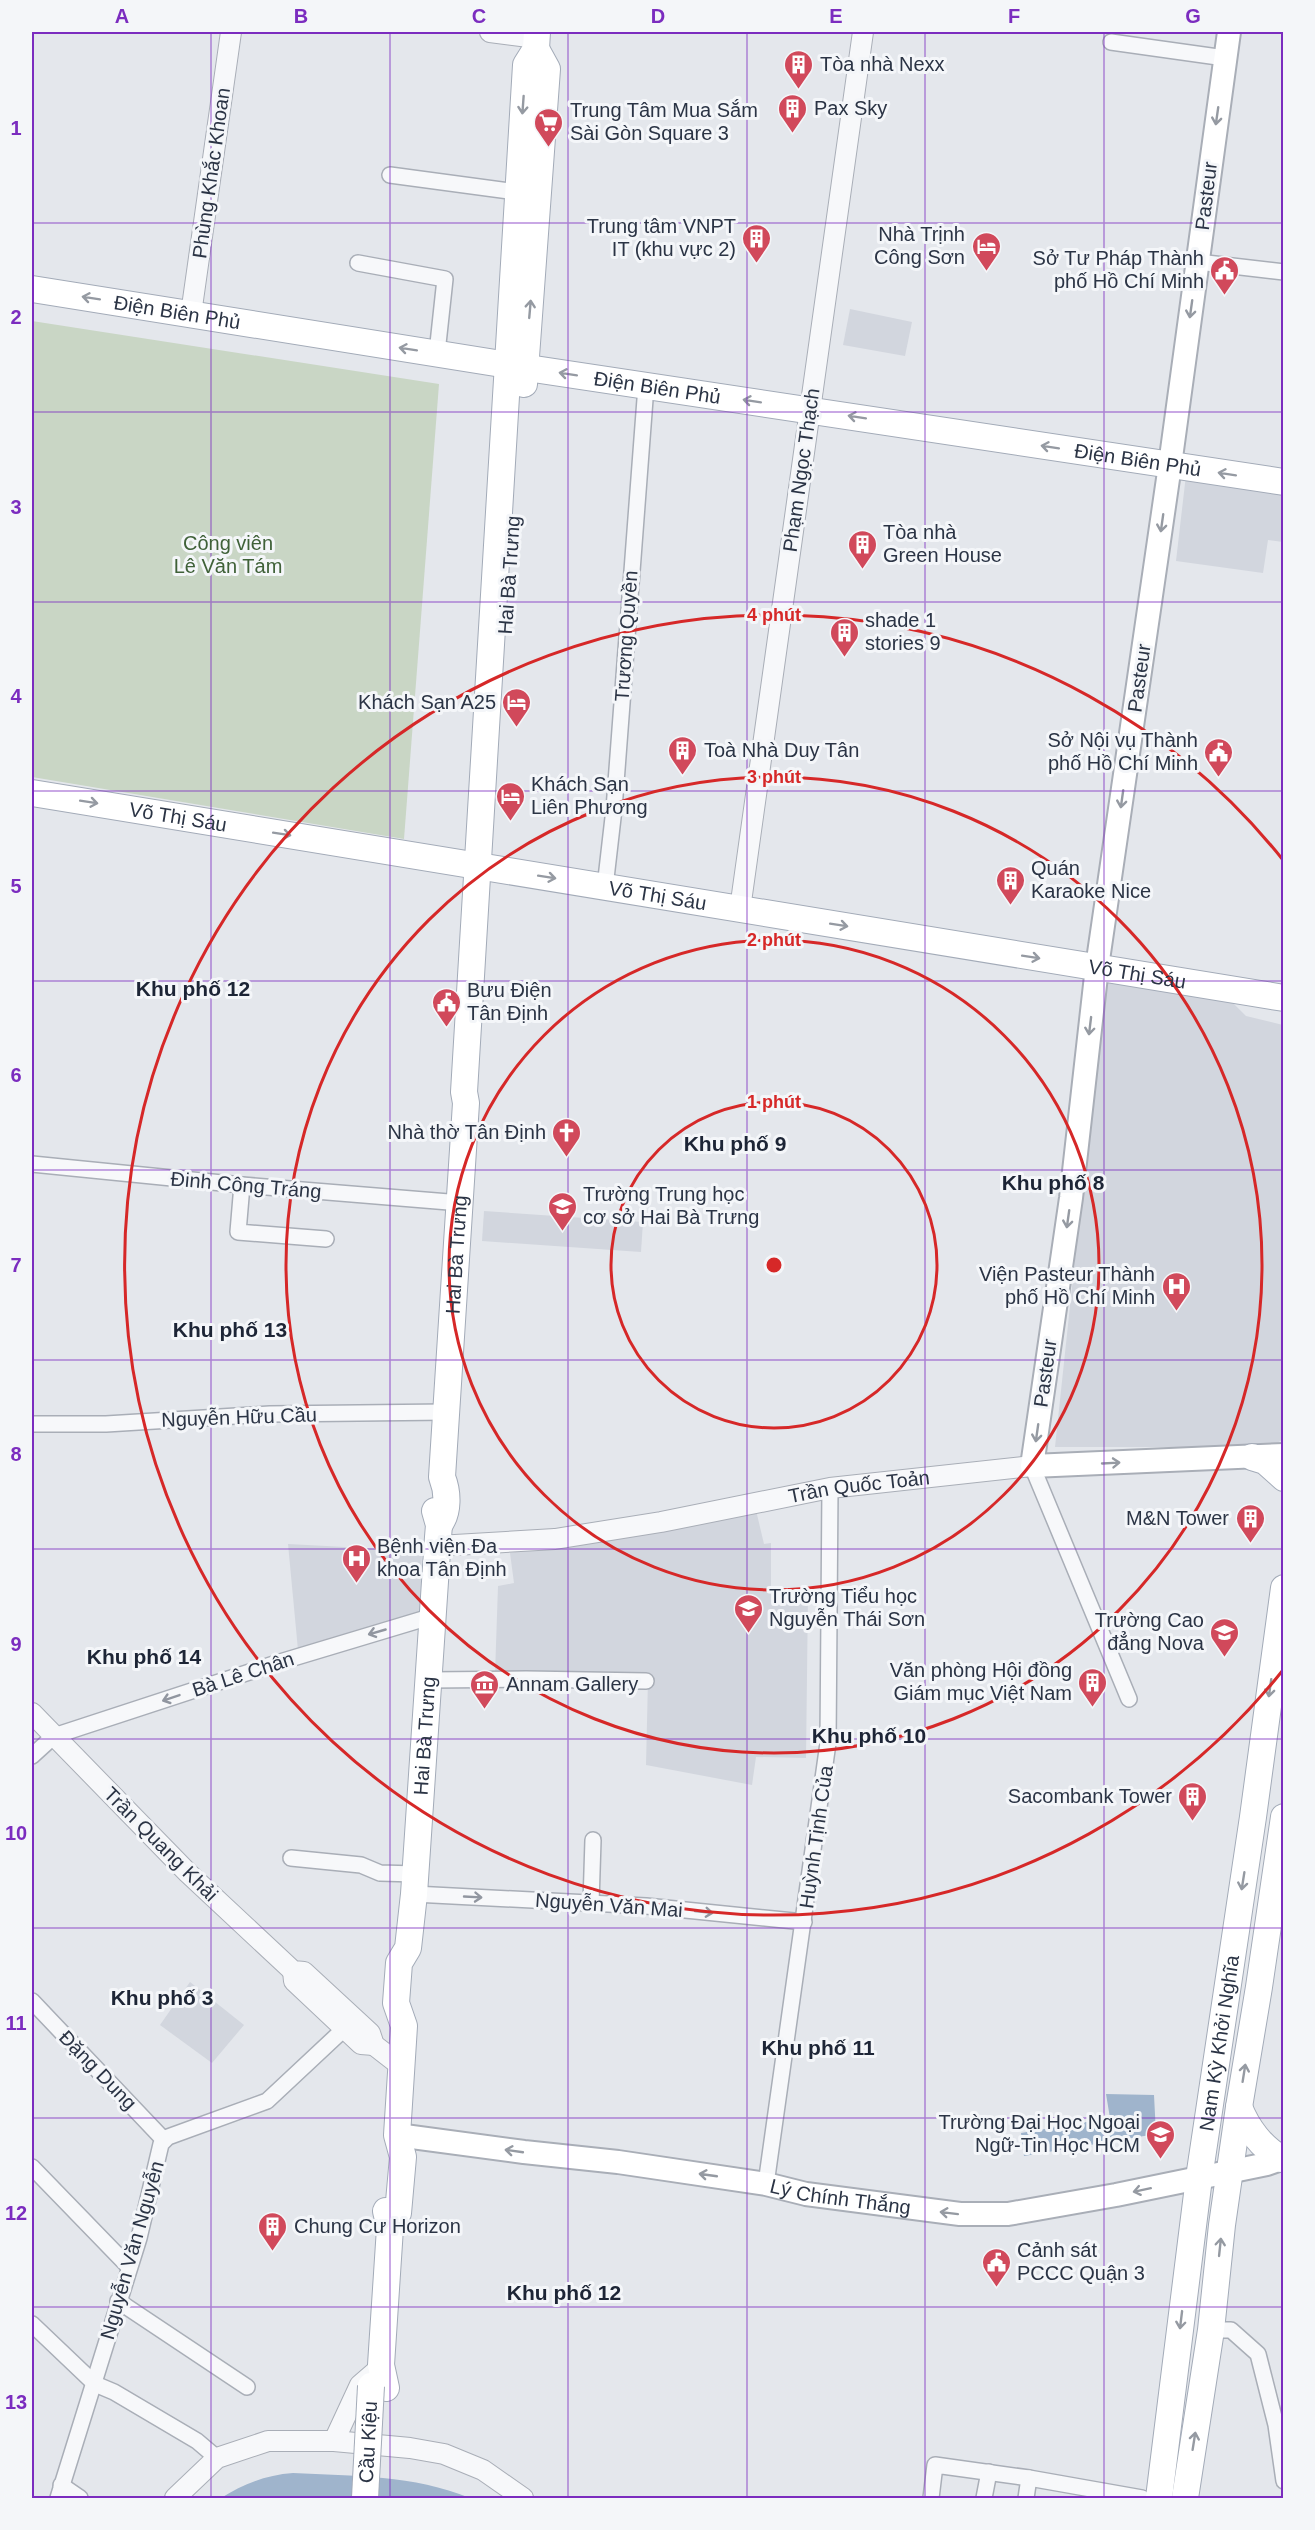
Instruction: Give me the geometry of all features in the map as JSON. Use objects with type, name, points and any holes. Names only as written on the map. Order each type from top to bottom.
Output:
[{"type":"main road","name":"Pasteur","points":[[1032,1467],[1071,1198],[1073,1164],[1097,968],[1170,465],[1229,32]]},
{"type":"main road","name":"Hai Bà Trưng","points":[[516,366],[517,192],[537,50]]},
{"type":"main road","name":"Hai Bà Trưng","points":[[380,2376],[390,2228],[398,2213],[403,2157],[397,2134],[404,2026],[414,2003],[415,1963],[408,1948],[430,1680],[438,1536],[445,1517],[446,1488],[442,1477],[461,1203],[466,1103],[464,1092],[484,867],[537,50]]},
{"type":"main road","name":"Điện Biên Phủ","points":[[32,289],[516,366],[1284,482]]},
{"type":"main road","name":"Võ Thị Sáu","points":[[32,793],[1284,998]]},
{"type":"main road","points":[[1234,990],[1247,1002],[1284,1016]]},
{"type":"main road","name":"Trần Quốc Toản","points":[[1032,1467],[1284,1455]]},
{"type":"main road","points":[[1252,1457],[1265,1461],[1284,1478]]},
{"type":"main road","name":"Nam Kỳ Khởi Nghĩa","points":[[1159,2499],[1199,2178],[1253,1817],[1284,1588]]},
{"type":"main road","name":"Nam Kỳ Khởi Nghĩa","points":[[1185,2499],[1211,2330],[1239,2107],[1284,1816]]},
{"type":"main road","points":[[1239,2107],[1251,2130],[1273,2154],[1283,2159]]},
{"type":"main road","name":"Lý Chính Thắng","points":[[397,2134],[766,2184],[806,2194],[960,2214],[1008,2214],[1230,2172],[1283,2159]]},
{"type":"main road","name":"Cầu Kiệu","points":[[365,2499],[380,2376]]},
{"type":"main road","name":"Cầu Kiệu","points":[[380,2376],[380,2499]]},
{"type":"street","name":"Phùng Khắc Khoan","points":[[191,314],[231,32]]},
{"type":"street","points":[[490,32],[537,50]]},
{"type":"street","name":"Phạm Ngọc Thạch","points":[[740,909],[861,32]]},
{"type":"street","points":[[1111,42],[1225,58]]},
{"type":"street","points":[[390,175],[517,192]]},
{"type":"street","points":[[1198,262],[1284,272]]},
{"type":"street","points":[[358,263],[445,279],[437,353]]},
{"type":"street","name":"Trương Quyền","points":[[605,887],[614,809],[646,386]]},
{"type":"street","name":"Ðinh Công Tráng","points":[[32,1164],[242,1185],[461,1203]]},
{"type":"street","points":[[242,1185],[238,1232],[326,1239]]},
{"type":"street","name":"Nguyễn Hữu Cầu","points":[[32,1424],[106,1424],[270,1414],[447,1412]]},
{"type":"street","points":[[1032,1467],[1128,1699]]},
{"type":"street","name":"Trần Quốc Toản","points":[[438,1536],[555,1539],[661,1522],[830,1488],[1032,1467]]},
{"type":"street","name":"Huỳnh Tịnh Của","points":[[766,2184],[804,1922],[810,1858],[828,1743],[830,1488]]},
{"type":"street","name":"Bà Lê Chân","points":[[54,1736],[280,1662],[433,1616]]},
{"type":"street","points":[[430,1680],[526,1679],[646,1682]]},
{"type":"street","name":"Trần Quang Khải","points":[[32,1713],[188,1873],[293,1971],[304,1972],[370,2032],[374,2045]]},
{"type":"street","points":[[32,1756],[54,1736]]},
{"type":"street","points":[[591,1903],[594,1840]]},
{"type":"street","name":"Nguyễn Văn Mai","points":[[291,1858],[361,1865],[415,1884],[804,1922]]},
{"type":"street","name":"Trần Quang Khải","points":[[293,1971],[294,1981],[361,2044],[374,2045],[401,2066]]},
{"type":"street","name":"Đặng Dung","points":[[32,2001],[164,2140]]},
{"type":"street","name":"Nguyễn Văn Nguyễn","points":[[60,2492],[95,2384],[164,2140],[267,2101],[344,2029]]},
{"type":"street","points":[[32,2168],[129,2268]]},
{"type":"street","points":[[118,2301],[247,2387]]},
{"type":"street","points":[[32,2324],[95,2384],[114,2392],[197,2441],[217,2458]]},
{"type":"street","points":[[1211,2330],[1232,2331],[1258,2354],[1276,2425],[1284,2481]]},
{"type":"street","points":[[334,2441],[360,2385],[380,2376]]},
{"type":"street","points":[[175,2499],[217,2458],[268,2440],[334,2441],[410,2448],[444,2454],[483,2470],[522,2499]]},
{"type":"street","points":[[930,2499],[935,2465],[1029,2478],[1096,2495],[1142,2499]]},
{"type":"street","points":[[984,2499],[989,2472]]},
{"type":"street","points":[[1026,2499],[1029,2478]]},
{"type":"street","points":[[60,2492],[80,2499]]},
{"type":"shaded area","points":[[850,309],[912,322],[905,356],[843,345]]},
{"type":"shaded area","points":[[1186,475],[1283,493],[1283,542],[1268,540],[1263,573],[1176,561]]},
{"type":"shaded area","name":"Viện Pasteur Thành phố Hồ Chí Minh","points":[[1105,977],[1231,1001],[1246,1016],[1283,1025],[1283,1439],[1272,1447],[1055,1447]]},
{"type":"shaded area","name":"Trường Trung học cơ sở Hai Bà Trưng","points":[[484,1211],[643,1222],[641,1252],[482,1241]]},
{"type":"shaded area","points":[[755,1506],[764,1544],[771,1543],[771,1593],[808,1593],[806,1758],[756,1757],[752,1785],[646,1765],[648,1679],[495,1674],[498,1586],[514,1583],[510,1553]]},
{"type":"shaded area","name":"Bệnh viện Đa khoa Tân Định","points":[[288,1544],[422,1551],[420,1614],[298,1650]]},
{"type":"shaded area","points":[[190,1982],[244,2025],[212,2063],[160,2025]]},
{"type":"green space","name":"Công viên Lê Văn Tám","points":[[32,321],[439,384],[404,839],[32,777]]},
{"type":"water","points":[[1106,2094],[1154,2095],[1156,2134],[1024,2156],[1021,2133],[1110,2118]]},
{"type":"water","points":[[293,2473],[361,2476],[405,2481],[449,2490],[470,2498],[221,2498],[255,2481]]},
{"type":"place","name":"Tòa nhà Nexx","points":[[799,90]]},
{"type":"place","name":"Pax Sky","points":[[793,134]]},
{"type":"place","name":"Trung Tâm Mua Sắm Sài Gòn Square 3","points":[[549,148]]},
{"type":"place","name":"Trung tâm VNPT IT (khu vực 2)","points":[[757,264]]},
{"type":"place","name":"Nhà Trịnh Công Sơn","points":[[986,272]]},
{"type":"place","name":"Sở Tư Pháp Thành phố Hồ Chí Minh","points":[[1225,296]]},
{"type":"place","name":"Tòa nhà Green House","points":[[862,570]]},
{"type":"place","name":"shade 1 stories 9","points":[[844,658]]},
{"type":"place","name":"Khách Sạn A25","points":[[517,728]]},
{"type":"place","name":"Toà Nhà Duy Tân","points":[[683,776]]},
{"type":"place","name":"Sở Nội vụ Thành phố Hồ Chí Minh","points":[[1219,778]]},
{"type":"place","name":"Khách Sạn Liên Phương","points":[[510,822]]},
{"type":"place","name":"Quán Karaoke Nice","points":[[1010,906]]},
{"type":"place","name":"Bưu Điện Tân Định","points":[[446,1028]]},
{"type":"place","name":"Nhà thờ Tân Định","points":[[567,1158]]},
{"type":"place","name":"Trường Trung học cơ sở Hai Bà Trưng","points":[[562,1232]]},
{"type":"place","name":"Viện Pasteur Thành phố Hồ Chí Minh","points":[[1176,1312]]},
{"type":"place","name":"M&N Tower","points":[[1250,1544]]},
{"type":"place","name":"Bệnh viện Đa khoa Tân Định","points":[[356,1584]]},
{"type":"place","name":"Trường Tiểu học Nguyễn Thái Sơn","points":[[748,1634]]},
{"type":"place","name":"Trường Cao đẳng Nova","points":[[1225,1658]]},
{"type":"place","name":"Văn phòng Hội đồng Giám mục Việt Nam","points":[[1093,1708]]},
{"type":"place","name":"Annam Gallery","points":[[485,1710]]},
{"type":"place","name":"Sacombank Tower","points":[[1193,1822]]},
{"type":"place","name":"Trường Đại Học Ngoại Ngữ-Tin Học HCM","points":[[1161,2160]]},
{"type":"place","name":"Chung Cư Horizon","points":[[273,2252]]},
{"type":"place","name":"Cảnh sát PCCC Quận 3","points":[[996,2288]]},
{"type":"district","name":"Khu phố 12","points":[[193,989]]},
{"type":"district","name":"Khu phố 9","points":[[735,1144]]},
{"type":"district","name":"Khu phố 8","points":[[1053,1183]]},
{"type":"district","name":"Khu phố 13","points":[[230,1330]]},
{"type":"district","name":"Khu phố 14","points":[[144,1657]]},
{"type":"district","name":"Khu phố 10","points":[[869,1736]]},
{"type":"district","name":"Khu phố 3","points":[[162,1998]]},
{"type":"district","name":"Khu phố 11","points":[[818,2048]]},
{"type":"district","name":"Khu phố 12","points":[[564,2293]]}]
